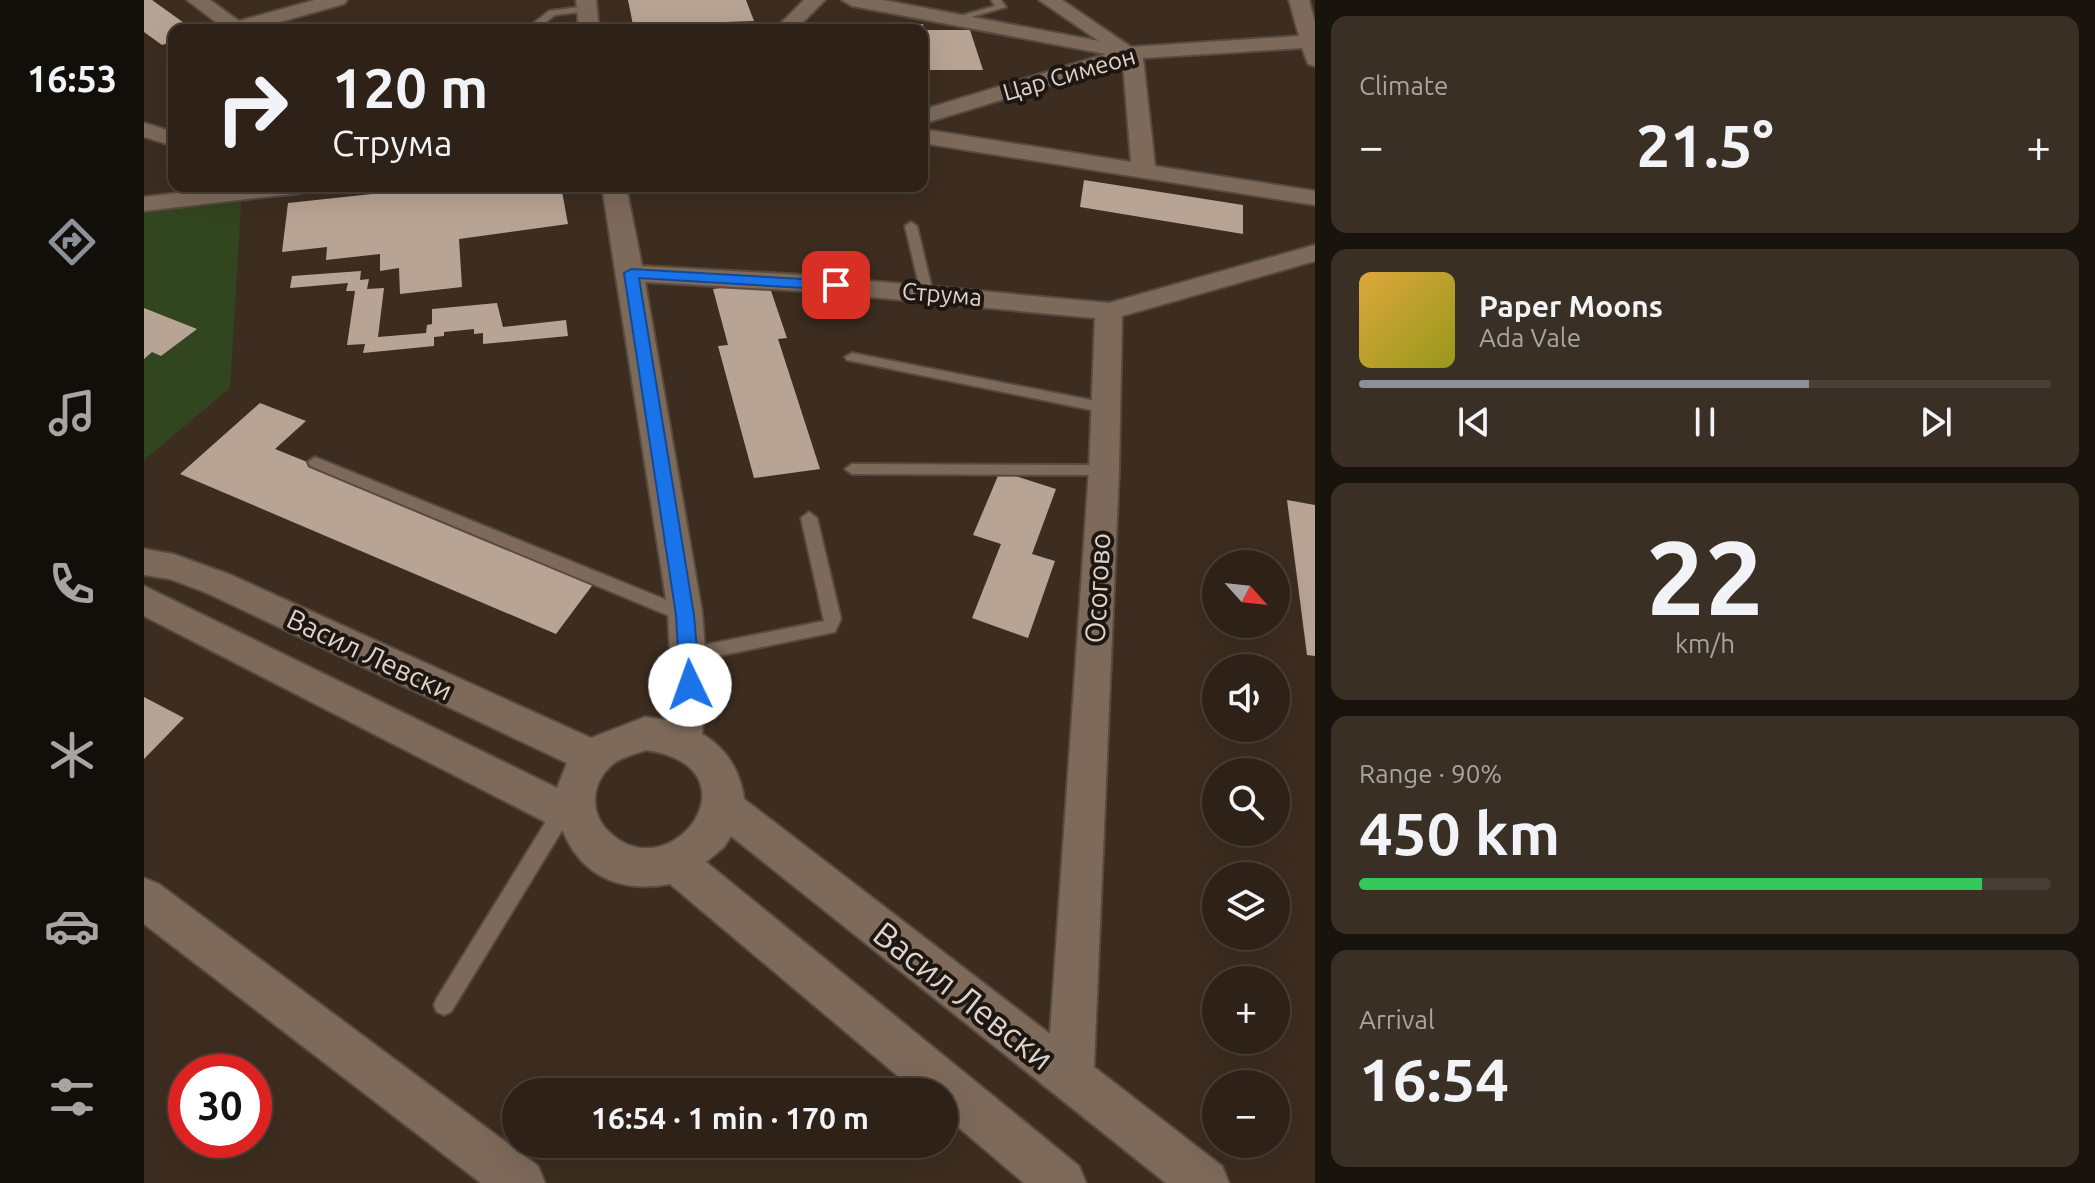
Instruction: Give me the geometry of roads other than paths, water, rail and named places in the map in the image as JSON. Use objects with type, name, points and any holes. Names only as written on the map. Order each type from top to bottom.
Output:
[{"type":"street","points":[[197,0],[230,24]]},
{"type":"street","points":[[254,24],[337,0]]},
{"type":"street","points":[[790,24],[815,0]]},
{"type":"street","points":[[852,0],[1132,53]]},
{"type":"street","points":[[1049,0],[1132,53]]},
{"type":"street","points":[[1299,0],[1314,47]]},
{"type":"street","name":"Цар Симеон","points":[[928,115],[1132,53],[1314,47]]},
{"type":"street","points":[[1132,53],[1144,171]]},
{"type":"street","points":[[144,130],[168,137]]},
{"type":"street","points":[[928,137],[1315,198]]},
{"type":"street","points":[[144,204],[248,192]]},
{"type":"street","points":[[615,192],[631,273],[685,615],[690,685],[682,739]]},
{"type":"street","points":[[1109,311],[1315,253]]},
{"type":"street","name":"Струма","points":[[631,273],[927,293],[1109,311]]},
{"type":"street","name":"Осогово","points":[[1070,1078],[1104,470],[1109,311]]},
{"type":"street","name":"Васил Левски","points":[[144,562],[173,567],[219,584],[593,757]]},
{"type":"street","name":"Васил Левски","points":[[144,600],[571,807]]},
{"type":"street","points":[[645,733],[682,739],[700,750],[714,766],[721,785],[723,806],[715,829],[699,849],[676,863],[650,869],[600,856],[583,839],[571,807],[578,780],[593,757],[626,737],[645,733]]},
{"type":"street","name":"Васил Левски","points":[[723,806],[1205,1183]]},
{"type":"street","points":[[676,863],[1062,1183]]},
{"type":"street","points":[[144,898],[521,1183]]},
{"type":"lane","points":[[954,19],[1001,7],[996,0]]},
{"type":"lane","points":[[538,24],[552,13],[587,13]]},
{"type":"lane","points":[[911,226],[927,293]]},
{"type":"lane","points":[[852,357],[1106,408]]},
{"type":"lane","points":[[315,462],[685,615]]},
{"type":"lane","points":[[852,469],[1104,470]]},
{"type":"lane","points":[[689,655],[829,627],[833,619],[809,518]]},
{"type":"lane","points":[[444,1005],[571,807]]}]
